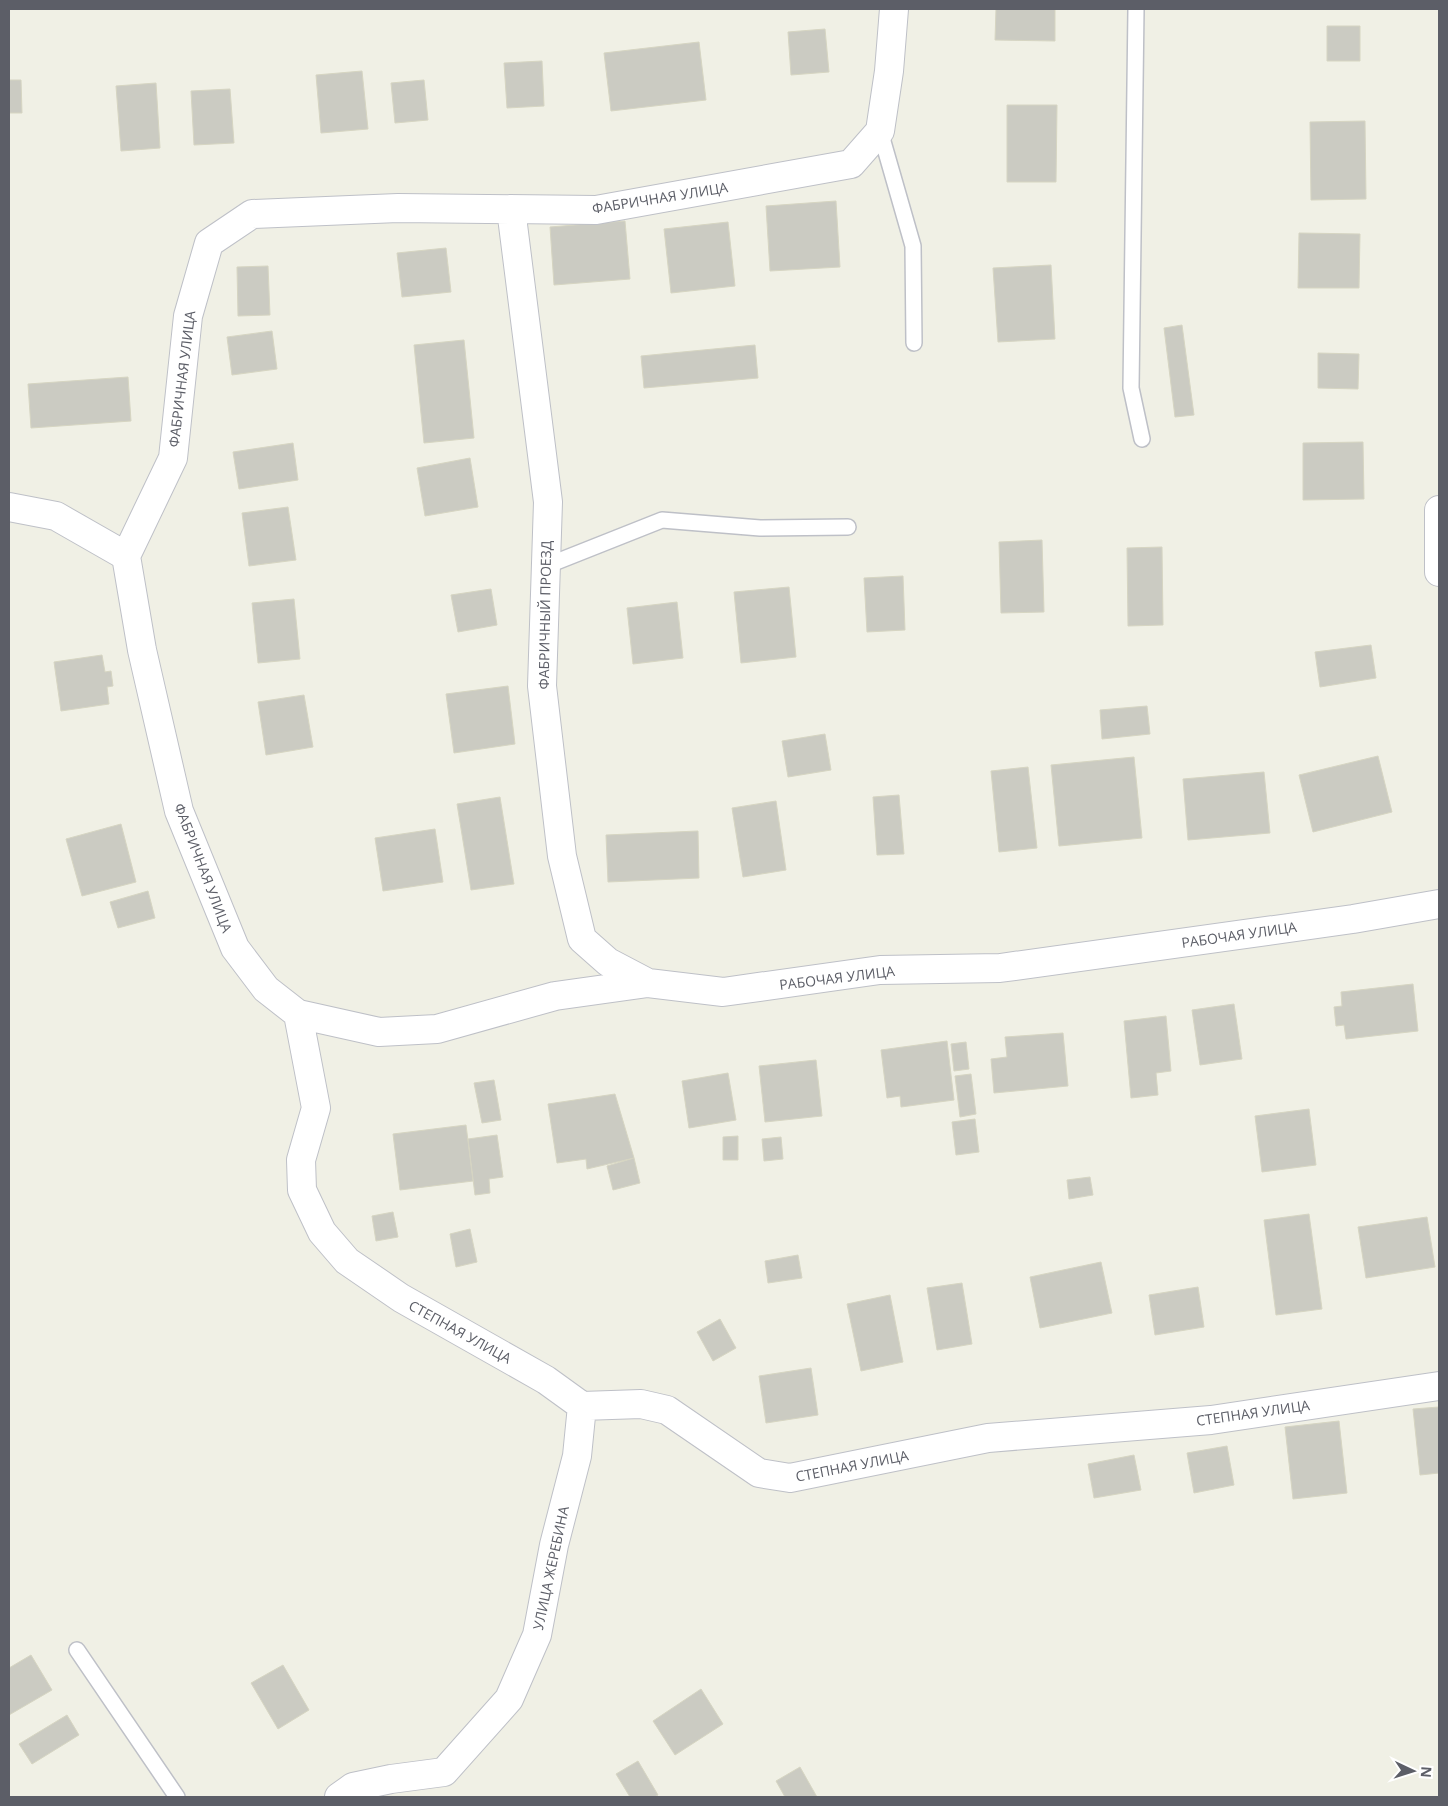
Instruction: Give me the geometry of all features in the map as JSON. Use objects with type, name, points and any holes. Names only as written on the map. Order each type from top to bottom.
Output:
[{"type":"street","points":[[880,131],[889,71],[894,9]]},
{"type":"street","name":"ФАБРИЧНАЯ УЛИЦА","points":[[298,1014],[266,989],[235,948],[179,811],[142,650],[126,556],[173,458],[188,316],[209,243],[252,214],[398,208],[596,210],[851,164],[880,131]]},
{"type":"street","name":"ФАБРИЧНЫЙ ПРОЕЗД","points":[[511,209],[548,502],[542,686],[562,856],[582,939],[608,962],[648,983]]},
{"type":"street","points":[[9,507],[56,516],[126,556]]},
{"type":"street","points":[[1439,510],[1439,572]]},
{"type":"street","name":"РАБОЧАЯ УЛИЦА","points":[[298,1014],[379,1032],[438,1029],[555,996],[648,983],[723,992],[880,970],[1000,968],[1353,919],[1439,904]]},
{"type":"street","name":"СТЕПНАЯ УЛИЦА","points":[[298,1014],[316,1108],[301,1160],[302,1190],[322,1232],[347,1261],[401,1298],[546,1380],[582,1406],[641,1404],[667,1410],[759,1473],[790,1478],[988,1438],[1210,1420],[1439,1386]]},
{"type":"street","name":"УЛИЦА ЖЕРЕБИНА","points":[[339,1797],[353,1787],[391,1779],[444,1772],[509,1698],[538,1635],[554,1545],[577,1456],[582,1406]]},
{"type":"lane","points":[[1136,9],[1131,388],[1142,439]]},
{"type":"lane","points":[[880,131],[913,246],[914,343]]},
{"type":"lane","points":[[546,566],[662,520],[760,528],[848,527]]},
{"type":"lane","points":[[77,1650],[177,1797]]},
{"type":"building","points":[[996,9],[1055,9],[1055,41],[995,40]]},
{"type":"building","points":[[1327,26],[1360,26],[1360,61],[1327,61]]},
{"type":"building","points":[[825,29],[829,72],[791,75],[788,32]]},
{"type":"building","points":[[699,42],[706,100],[611,111],[604,53]]},
{"type":"building","points":[[542,61],[544,106],[507,108],[504,63]]},
{"type":"building","points":[[362,71],[368,129],[321,133],[316,75]]},
{"type":"building","points":[[9,80],[21,80],[22,113],[9,113]]},
{"type":"building","points":[[424,80],[428,120],[395,123],[391,83]]},
{"type":"building","points":[[156,83],[160,148],[121,151],[116,86]]},
{"type":"building","points":[[230,89],[234,143],[194,145],[191,91]]},
{"type":"building","points":[[1007,105],[1057,105],[1056,182],[1007,182]]},
{"type":"building","points":[[1365,121],[1366,199],[1311,200],[1310,122]]},
{"type":"building","points":[[836,201],[840,267],[770,271],[766,206]]},
{"type":"building","points":[[625,221],[630,279],[554,285],[550,227]]},
{"type":"building","points":[[728,222],[735,286],[671,293],[664,229]]},
{"type":"building","points":[[1299,233],[1360,234],[1359,288],[1298,288]]},
{"type":"building","points":[[446,248],[451,292],[402,297],[397,253]]},
{"type":"building","points":[[1051,265],[1055,339],[998,342],[993,268]]},
{"type":"building","points":[[268,266],[270,315],[238,316],[237,267]]},
{"type":"building","points":[[1182,325],[1194,415],[1175,417],[1164,328]]},
{"type":"building","points":[[272,331],[277,369],[232,375],[227,337]]},
{"type":"building","points":[[464,340],[474,438],[424,443],[414,345]]},
{"type":"building","points":[[755,345],[758,378],[644,388],[641,356]]},
{"type":"building","points":[[1318,353],[1359,354],[1358,389],[1318,388]]},
{"type":"building","points":[[128,377],[131,421],[31,428],[28,384]]},
{"type":"building","points":[[1363,442],[1364,499],[1303,500],[1303,443]]},
{"type":"building","points":[[293,443],[298,480],[239,489],[233,452]]},
{"type":"building","points":[[470,458],[478,507],[425,516],[417,468]]},
{"type":"building","points":[[288,507],[296,560],[249,566],[242,513]]},
{"type":"building","points":[[1042,540],[1044,612],[1001,613],[999,542]]},
{"type":"building","points":[[1162,547],[1163,625],[1128,626],[1127,548]]},
{"type":"building","points":[[903,576],[905,630],[867,632],[864,578]]},
{"type":"building","points":[[789,587],[796,657],[741,663],[734,592]]},
{"type":"building","points":[[491,589],[497,625],[458,632],[451,595]]},
{"type":"building","points":[[294,599],[300,659],[258,663],[252,603]]},
{"type":"building","points":[[677,602],[683,658],[633,664],[627,608]]},
{"type":"building","points":[[1371,645],[1376,678],[1320,687],[1315,652]]},
{"type":"building","points":[[102,655],[105,672],[111,671],[113,686],[107,687],[109,704],[61,711],[54,662]]},
{"type":"building","points":[[508,686],[515,744],[454,753],[446,694]]},
{"type":"building","points":[[304,695],[313,747],[266,755],[258,702]]},
{"type":"building","points":[[1147,706],[1150,734],[1102,739],[1100,710]]},
{"type":"building","points":[[825,734],[831,770],[788,777],[782,741]]},
{"type":"building","points":[[1378,756],[1392,812],[1313,832],[1299,775]]},
{"type":"building","points":[[1134,757],[1142,838],[1059,846],[1051,765]]},
{"type":"building","points":[[1028,767],[1037,848],[999,852],[991,771]]},
{"type":"building","points":[[1264,772],[1270,833],[1188,840],[1183,779]]},
{"type":"building","points":[[899,795],[904,854],[877,855],[873,797]]},
{"type":"building","points":[[500,797],[514,884],[471,890],[457,804]]},
{"type":"building","points":[[776,801],[786,870],[743,877],[732,808]]},
{"type":"building","points":[[121,824],[136,882],[82,896],[66,839]]},
{"type":"building","points":[[435,829],[443,882],[383,891],[375,838]]},
{"type":"building","points":[[698,831],[699,878],[608,882],[606,835]]},
{"type":"building","points":[[148,891],[155,918],[118,928],[110,902]]},
{"type":"building","points":[[1413,984],[1418,1031],[1346,1039],[1344,1025],[1336,1026],[1334,1007],[1342,1006],[1341,992]]},
{"type":"building","points":[[1234,1004],[1242,1059],[1200,1065],[1192,1010]]},
{"type":"building","points":[[1166,1016],[1171,1071],[1156,1073],[1158,1095],[1131,1098],[1124,1021]]},
{"type":"building","points":[[1063,1033],[1068,1086],[994,1093],[991,1059],[1007,1057],[1005,1037]]},
{"type":"building","points":[[947,1041],[954,1100],[901,1107],[900,1096],[887,1098],[881,1050]]},
{"type":"building","points":[[966,1042],[969,1069],[954,1071],[951,1044]]},
{"type":"building","points":[[816,1060],[822,1116],[765,1122],[759,1066]]},
{"type":"building","points":[[728,1073],[736,1120],[689,1128],[682,1081]]},
{"type":"building","points":[[971,1074],[976,1114],[960,1117],[955,1076]]},
{"type":"building","points":[[494,1080],[501,1120],[482,1123],[474,1083]]},
{"type":"building","points":[[615,1094],[634,1158],[587,1169],[586,1159],[557,1163],[548,1104]]},
{"type":"building","points":[[1309,1109],[1316,1165],[1262,1172],[1255,1116]]},
{"type":"building","points":[[975,1119],[979,1152],[956,1155],[952,1122]]},
{"type":"building","points":[[466,1125],[473,1181],[400,1190],[393,1134]]},
{"type":"building","points":[[497,1135],[503,1177],[489,1179],[490,1193],[475,1195],[468,1139]]},
{"type":"building","points":[[738,1136],[738,1160],[723,1160],[723,1137]]},
{"type":"building","points":[[781,1137],[783,1159],[764,1161],[762,1139]]},
{"type":"building","points":[[634,1158],[640,1183],[613,1190],[607,1166]]},
{"type":"building","points":[[1090,1177],[1093,1195],[1069,1199],[1067,1180]]},
{"type":"building","points":[[393,1212],[398,1237],[376,1241],[372,1216]]},
{"type":"building","points":[[1309,1214],[1322,1309],[1276,1315],[1264,1220]]},
{"type":"building","points":[[1427,1217],[1435,1267],[1366,1278],[1358,1227]]},
{"type":"building","points":[[470,1229],[477,1262],[456,1267],[450,1234]]},
{"type":"building","points":[[798,1255],[802,1278],[768,1283],[765,1261]]},
{"type":"building","points":[[1101,1262],[1112,1313],[1040,1328],[1030,1277]]},
{"type":"building","points":[[962,1283],[972,1344],[937,1350],[927,1288]]},
{"type":"building","points":[[1198,1287],[1204,1327],[1155,1335],[1149,1295]]},
{"type":"building","points":[[890,1295],[903,1362],[861,1371],[847,1304]]},
{"type":"building","points":[[720,1319],[736,1348],[713,1361],[697,1332]]},
{"type":"building","points":[[811,1368],[818,1415],[766,1423],[759,1376]]},
{"type":"building","points":[[1439,1407],[1439,1473],[1420,1475],[1413,1409]]},
{"type":"building","points":[[1339,1421],[1347,1493],[1293,1499],[1285,1427]]},
{"type":"building","points":[[1227,1446],[1234,1485],[1194,1493],[1187,1453]]},
{"type":"building","points":[[1134,1455],[1141,1490],[1094,1498],[1088,1464]]},
{"type":"building","points":[[31,1655],[52,1690],[9,1715],[9,1668]]},
{"type":"building","points":[[283,1665],[309,1710],[278,1729],[251,1683]]},
{"type":"building","points":[[701,1689],[723,1724],[675,1755],[653,1721]]},
{"type":"building","points":[[67,1715],[79,1735],[32,1764],[19,1744]]},
{"type":"building","points":[[638,1761],[658,1795],[654,1797],[630,1797],[616,1774]]},
{"type":"building","points":[[800,1767],[817,1797],[785,1797],[776,1781]]}]
